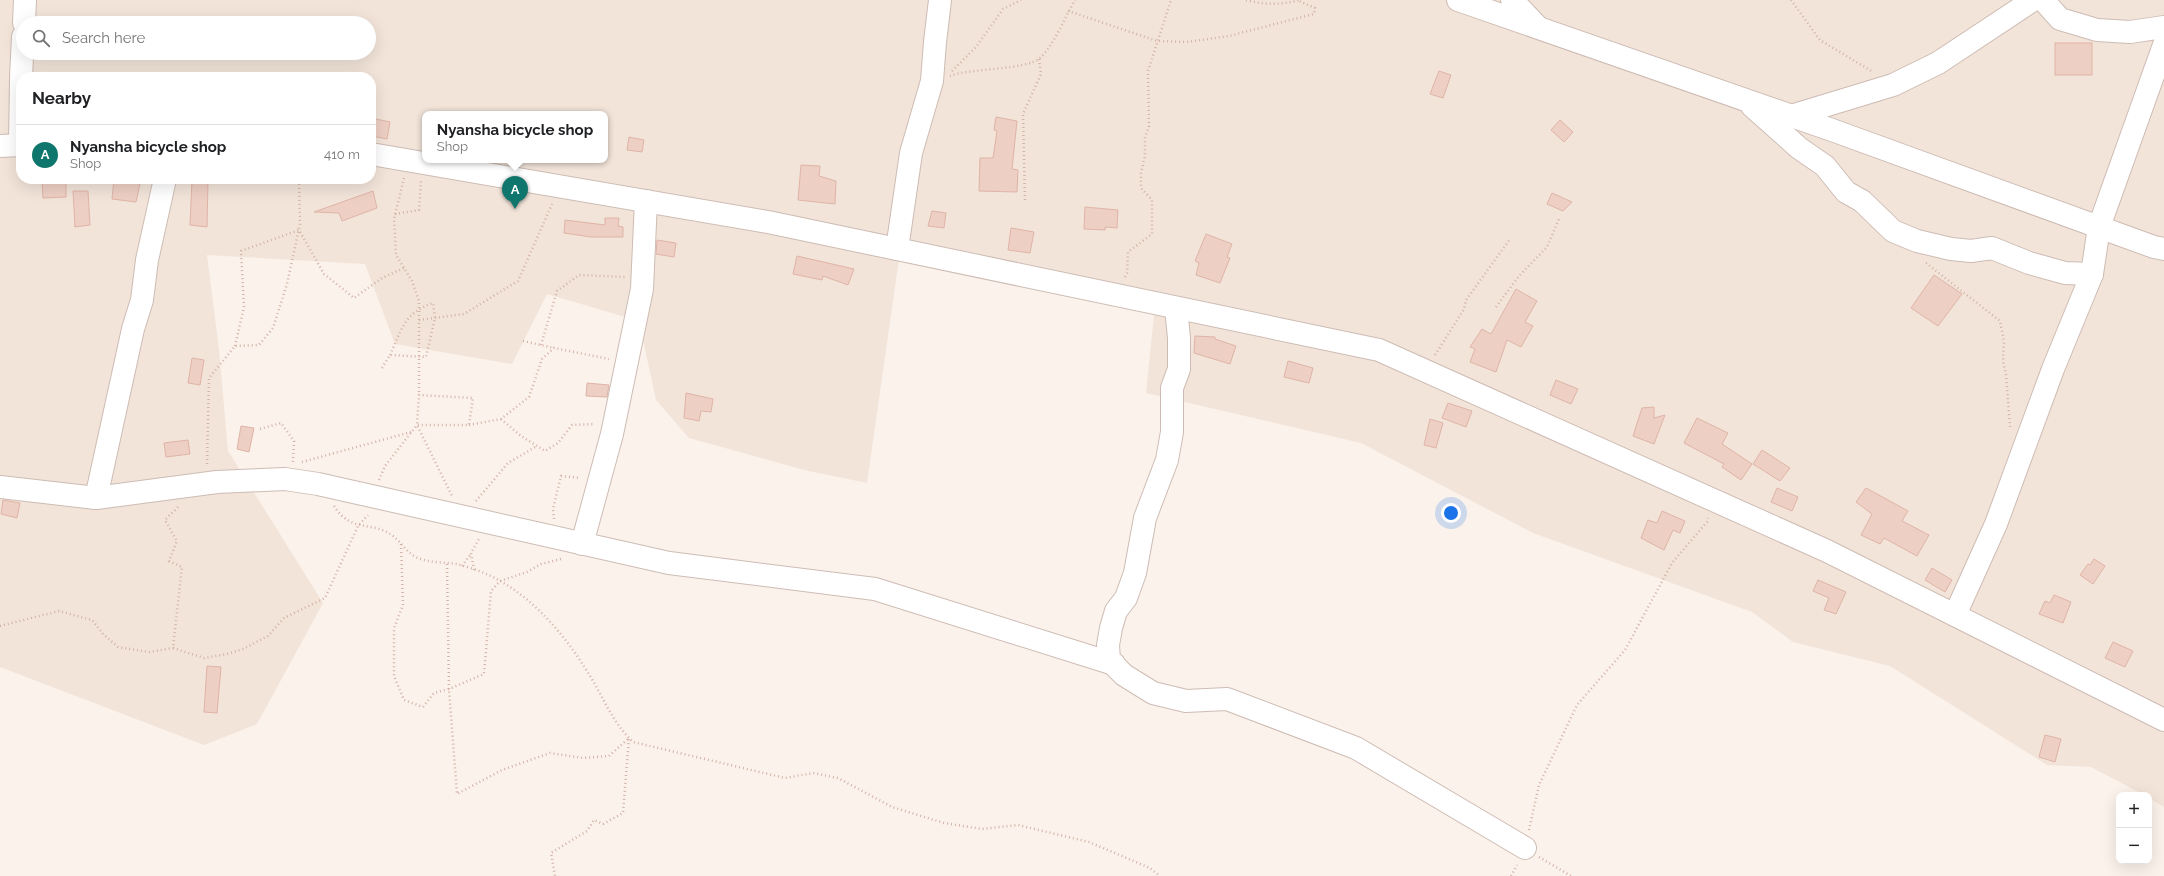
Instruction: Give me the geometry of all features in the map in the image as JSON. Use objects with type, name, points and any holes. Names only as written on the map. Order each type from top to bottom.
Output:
[{"type":"street","points":[[24,16],[25,0]]},
{"type":"street","points":[[897,249],[911,154],[932,81],[940,0]]},
{"type":"street","points":[[1458,0],[1791,116],[2154,247],[2164,249]]},
{"type":"street","points":[[1512,0],[1540,29]]},
{"type":"street","points":[[1791,116],[1893,85],[1938,63],[2033,0]]},
{"type":"street","points":[[2043,0],[2060,19],[2097,30],[2130,32],[2164,27]]},
{"type":"street","points":[[1955,615],[1996,524],[2053,369],[2092,274],[2099,226],[2164,45]]},
{"type":"street","points":[[21,72],[22,60]]},
{"type":"street","points":[[1745,100],[1799,148],[1825,166],[1846,192],[1862,201],[1893,231],[1917,241],[1951,249],[1971,251],[1992,248],[2030,263],[2065,273],[2092,274]]},
{"type":"street","points":[[14,145],[16,127]]},
{"type":"street","points":[[376,155],[768,222],[1379,350],[1827,551],[2164,720]]},
{"type":"street","points":[[96,498],[133,329],[142,300],[148,253],[164,184]]},
{"type":"street","points":[[582,544],[614,424],[627,363],[643,277],[646,201]]},
{"type":"street","points":[[1176,308],[1179,338],[1179,369],[1172,388],[1172,432],[1167,460],[1145,518],[1135,573],[1126,598],[1116,611],[1111,628],[1108,645],[1109,660],[1124,675],[1153,693],[1186,701],[1227,699],[1356,748],[1525,848]]},
{"type":"street","points":[[0,486],[96,498],[199,484],[285,479],[318,484],[669,563],[875,589],[1114,664]]},
{"type":"path","points":[[1021,0],[999,13],[976,47],[965,56],[946,78],[962,72],[1024,64],[1039,59],[1055,37],[1075,0]]},
{"type":"path","points":[[1117,296],[1127,273],[1128,252],[1152,234],[1152,200],[1141,188],[1141,173],[1145,156],[1145,138],[1149,126],[1148,70],[1171,0]]},
{"type":"path","points":[[1068,11],[1157,41],[1187,42],[1229,36],[1314,14],[1315,8],[1299,0],[1283,3],[1259,3],[1246,0]]},
{"type":"path","points":[[1791,0],[1820,40],[1893,85]]},
{"type":"path","points":[[1025,200],[1023,114],[1041,74],[1039,59]]},
{"type":"path","points":[[395,214],[419,210],[415,162]]},
{"type":"path","points":[[415,162],[395,214],[396,255],[404,268],[419,301],[419,395],[417,425],[471,519],[479,541],[462,566]]},
{"type":"path","points":[[235,346],[259,344],[273,328],[287,284],[299,230],[299,184]]},
{"type":"path","points":[[419,320],[464,314],[518,281],[560,187]]},
{"type":"path","points":[[1496,307],[1519,276],[1547,247],[1559,219]]},
{"type":"path","points":[[299,230],[324,274],[354,298],[382,278],[404,268]]},
{"type":"path","points":[[199,484],[207,472],[209,378],[235,346],[244,306],[241,251],[299,230]]},
{"type":"path","points":[[1426,371],[1464,309],[1466,300],[1510,239]]},
{"type":"path","points":[[541,345],[557,291],[579,275],[643,277]]},
{"type":"path","points":[[1953,285],[2000,321],[2004,341],[2003,361],[2006,374],[2011,431]]},
{"type":"path","points":[[382,368],[390,356],[408,317],[419,307],[433,302],[435,318],[426,357],[390,356]]},
{"type":"path","points":[[523,341],[627,363]]},
{"type":"path","points":[[0,626],[59,611],[92,620],[103,634],[118,647],[149,652],[173,648],[204,658],[227,654],[243,649],[268,636],[284,618],[325,598],[358,526],[368,515],[372,496],[385,466],[417,425],[468,425],[501,419],[530,397],[542,359],[554,348]]},
{"type":"path","points":[[419,395],[472,398],[468,425]]},
{"type":"path","points":[[501,419],[521,436],[545,451],[558,443],[572,425],[614,424]]},
{"type":"path","points":[[260,428],[281,423],[294,441],[293,464],[411,432]]},
{"type":"path","points":[[471,519],[508,462],[537,446]]},
{"type":"path","points":[[554,537],[553,509],[561,476],[600,480]]},
{"type":"path","points":[[318,484],[339,515],[358,526],[374,526],[393,536],[417,558],[462,566],[474,570],[500,581],[531,601],[560,634],[584,667],[620,730],[633,742],[785,778],[813,773],[838,778],[892,807],[944,823],[982,829],[1018,825],[1089,842],[1150,868],[1160,876]]},
{"type":"path","points":[[1511,876],[1525,848],[1540,786],[1577,705],[1625,650],[1672,563],[1707,522],[1713,500]]},
{"type":"path","points":[[173,648],[182,567],[169,561],[177,541],[165,520],[180,505]]},
{"type":"path","points":[[401,543],[403,605],[394,628],[394,676],[404,700],[423,707],[434,693],[449,689],[484,674],[491,591],[500,581],[526,572],[541,564],[564,559],[582,544]]},
{"type":"path","points":[[472,553],[474,570]]},
{"type":"path","points":[[447,564],[449,689],[457,794],[502,770],[550,753],[583,758],[610,756],[629,738]]},
{"type":"path","points":[[555,876],[551,853],[587,831],[594,820],[603,824],[623,813],[629,738]]},
{"type":"path","points":[[1525,848],[1571,876]]},
{"type":"shaded area","points":[[0,0],[2164,0],[2164,807],[2152,800],[2152,792],[2138,792],[2091,767],[2047,765],[1890,666],[1793,642],[1752,612],[1533,533],[1361,443],[1146,393],[1155,305],[900,252],[867,483],[804,470],[689,438],[656,400],[639,321],[547,294],[512,364],[395,344],[365,264],[207,255],[219,350],[228,451],[323,603],[257,724],[204,745],[0,667]]},
{"type":"building","points":[[2055,43],[2092,43],[2092,75],[2055,75]]},
{"type":"building","points":[[1439,71],[1451,75],[1443,98],[1430,94]]},
{"type":"building","points":[[996,117],[1017,121],[1012,169],[1018,170],[1017,192],[979,191],[980,158],[993,158],[997,131],[994,130]]},
{"type":"building","points":[[376,119],[390,122],[387,139],[376,137]]},
{"type":"building","points":[[1560,120],[1573,132],[1564,142],[1551,130]]},
{"type":"building","points":[[629,137],[644,140],[642,152],[627,150]]},
{"type":"building","points":[[801,165],[820,166],[819,176],[836,181],[835,204],[798,200]]},
{"type":"building","points":[[42,184],[66,184],[66,197],[43,198]]},
{"type":"building","points":[[114,184],[140,184],[136,202],[112,199]]},
{"type":"building","points":[[192,184],[208,184],[207,227],[190,225]]},
{"type":"building","points":[[73,191],[88,191],[90,225],[75,227]]},
{"type":"building","points":[[373,191],[377,208],[342,221],[339,213],[314,212]]},
{"type":"building","points":[[1552,193],[1572,202],[1563,211],[1547,204]]},
{"type":"building","points":[[1085,207],[1118,210],[1117,228],[1105,227],[1105,230],[1084,229]]},
{"type":"building","points":[[932,211],[946,213],[944,228],[928,226]]},
{"type":"building","points":[[605,218],[619,218],[618,226],[623,227],[623,237],[591,237],[564,233],[565,220],[605,225]]},
{"type":"building","points":[[1011,228],[1034,232],[1030,253],[1008,250]]},
{"type":"building","points":[[1206,234],[1232,244],[1227,257],[1230,258],[1220,283],[1196,275],[1199,263],[1195,261]]},
{"type":"building","points":[[657,240],[676,243],[674,257],[656,254]]},
{"type":"building","points":[[797,256],[854,269],[848,285],[823,276],[822,280],[793,274]]},
{"type":"building","points":[[1934,275],[1962,294],[1938,326],[1911,308]]},
{"type":"building","points":[[1516,289],[1537,301],[1525,322],[1533,326],[1521,347],[1507,340],[1496,372],[1470,362],[1475,349],[1470,347],[1482,329],[1491,334]]},
{"type":"building","points":[[1195,336],[1215,337],[1215,339],[1236,346],[1230,364],[1194,353]]},
{"type":"building","points":[[192,358],[204,360],[200,385],[188,383]]},
{"type":"building","points":[[1288,361],[1313,368],[1309,383],[1284,377]]},
{"type":"building","points":[[1556,380],[1578,389],[1571,404],[1550,395]]},
{"type":"building","points":[[587,383],[609,385],[607,397],[586,396]]},
{"type":"building","points":[[686,393],[713,399],[711,412],[701,411],[699,421],[684,418]]},
{"type":"building","points":[[1448,403],[1472,411],[1466,427],[1442,418]]},
{"type":"building","points":[[1654,407],[1654,418],[1665,415],[1654,444],[1633,436],[1642,408]]},
{"type":"building","points":[[1697,418],[1728,433],[1722,444],[1752,464],[1741,480],[1722,467],[1724,464],[1684,443]]},
{"type":"building","points":[[1430,419],[1443,423],[1436,448],[1424,445]]},
{"type":"building","points":[[241,426],[254,428],[249,452],[237,449]]},
{"type":"building","points":[[188,440],[190,454],[166,457],[164,443]]},
{"type":"building","points":[[1762,450],[1790,468],[1780,481],[1753,464]]},
{"type":"building","points":[[1777,488],[1798,497],[1792,511],[1771,502]]},
{"type":"building","points":[[1866,488],[1908,511],[1902,521],[1929,535],[1917,556],[1884,538],[1880,544],[1861,535],[1872,514],[1856,502]]},
{"type":"building","points":[[3,500],[20,503],[17,518],[1,514]]},
{"type":"building","points":[[1662,511],[1685,521],[1680,533],[1673,530],[1664,550],[1641,538],[1648,520],[1657,523]]},
{"type":"building","points":[[2094,559],[2105,566],[2093,584],[2080,575],[2088,564],[2090,565]]},
{"type":"building","points":[[1932,568],[1952,580],[1945,592],[1925,580]]},
{"type":"building","points":[[1818,580],[1846,592],[1836,614],[1824,610],[1829,598],[1813,591]]},
{"type":"building","points":[[2054,595],[2071,602],[2063,623],[2039,614],[2045,601],[2050,603]]},
{"type":"building","points":[[2113,642],[2133,651],[2125,667],[2105,658]]},
{"type":"building","points":[[207,666],[221,667],[217,713],[204,712]]},
{"type":"building","points":[[2045,735],[2061,739],[2055,762],[2039,757]]},
{"type":"place","name":"Nyansha bicycle shop","points":[[515,209]]}]
